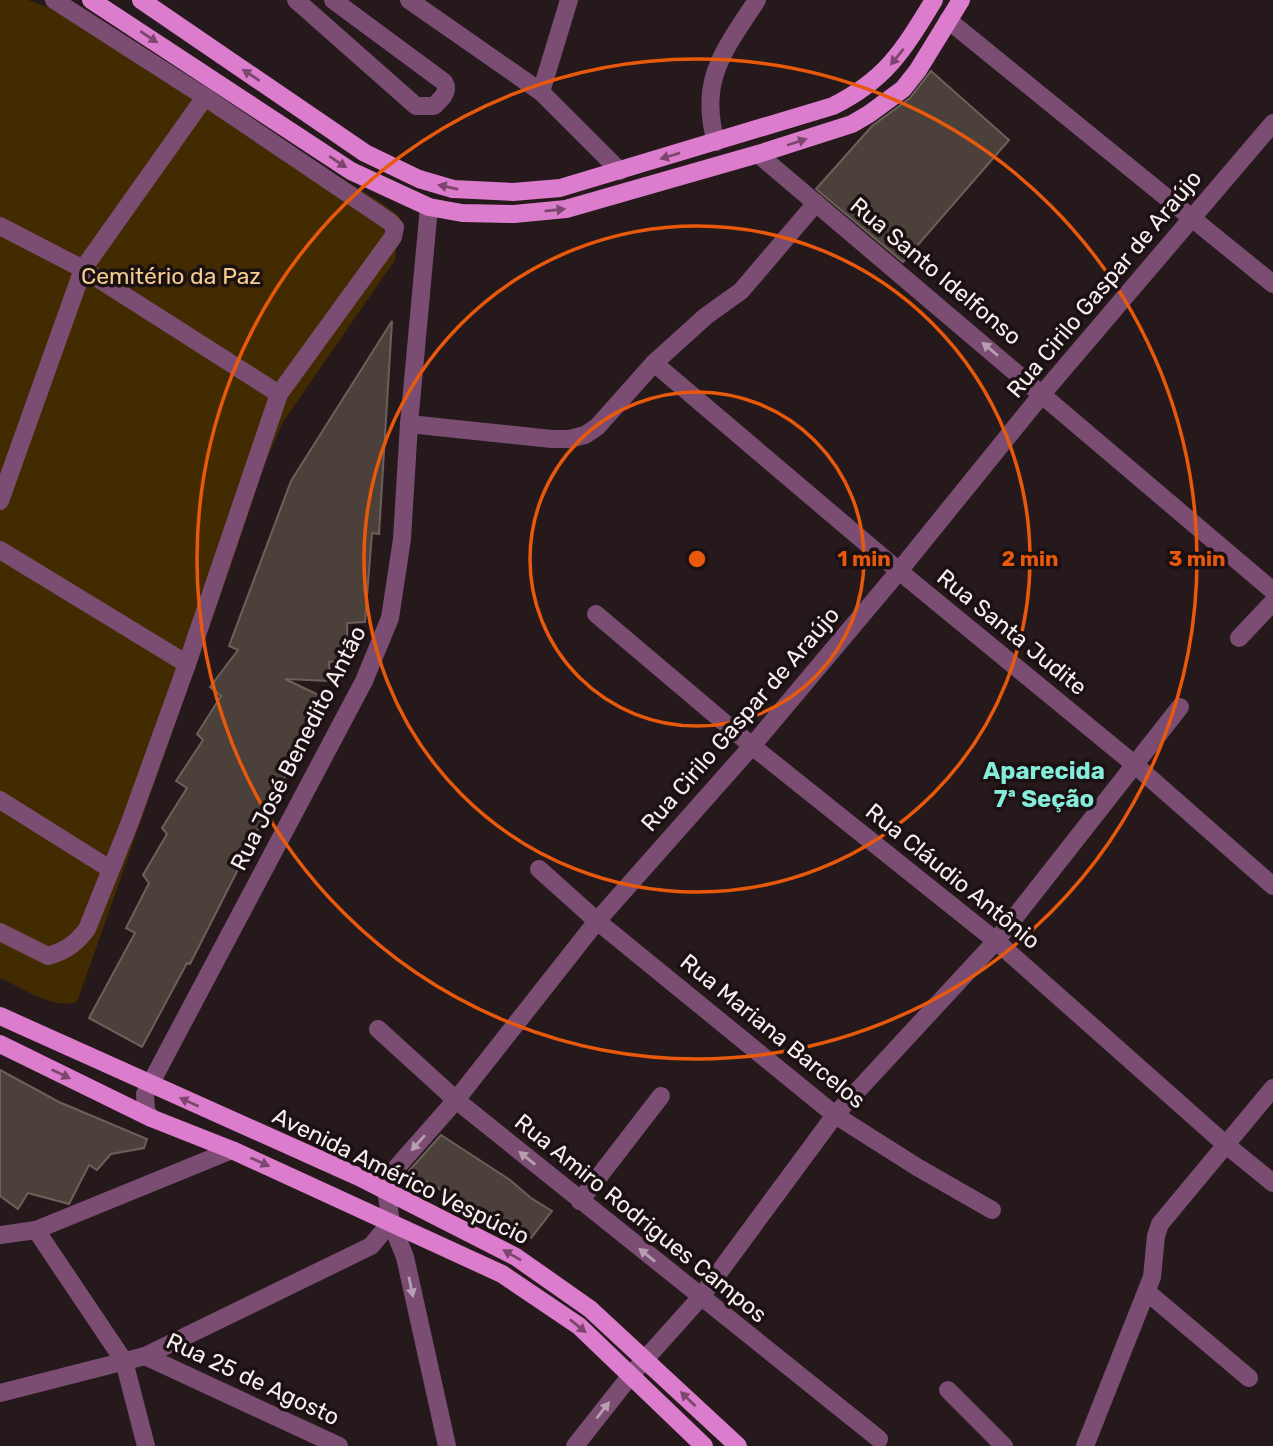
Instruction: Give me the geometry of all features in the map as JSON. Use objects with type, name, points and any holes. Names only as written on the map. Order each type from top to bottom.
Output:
[{"type":"main road","points":[[91,0],[351,171],[429,207],[462,213],[514,214],[566,209],[852,124],[902,89],[961,0]]},
{"type":"main road","points":[[141,0],[365,153],[419,179],[453,189],[513,192],[560,188],[833,106],[854,96],[891,66],[934,0]]},
{"type":"main road","name":"Avenida Américo Vespúcio","points":[[0,1016],[386,1190],[516,1257],[590,1309],[737,1446]]},
{"type":"main road","name":"Avenida Américo Vespúcio","points":[[0,1044],[152,1118],[232,1150],[502,1274],[579,1325],[704,1446]]},
{"type":"street","points":[[0,932],[47,956],[78,942],[87,929],[130,822],[187,664],[279,394],[393,237],[395,228],[390,222],[205,97],[54,0]]},
{"type":"street","points":[[296,0],[416,106],[434,106],[445,93],[444,82],[338,4],[326,25]]},
{"type":"street","points":[[409,0],[541,92],[620,171]]},
{"type":"street","points":[[541,92],[569,0]]},
{"type":"street","points":[[716,142],[711,126],[712,84],[720,56],[757,0]]},
{"type":"street","points":[[948,20],[1273,284]]},
{"type":"street","points":[[0,501],[83,269],[205,97]]},
{"type":"street","name":"Rua Cirilo Gaspar de Araújo","points":[[386,1190],[390,1175],[456,1100],[597,921],[752,746],[899,572],[1043,393],[1273,122]]},
{"type":"street","name":"Rua Santo Idelfonso","points":[[758,154],[1043,393],[1273,591]]},
{"type":"street","points":[[409,424],[569,439],[585,435],[597,427],[654,363],[706,316],[741,291],[816,203]]},
{"type":"street","name":"Rua José Benedito Antão","points":[[152,1118],[146,1111],[145,1094],[364,681],[390,618],[402,539],[409,424],[429,207]]},
{"type":"street","points":[[0,226],[83,269],[279,394]]},
{"type":"street","name":"Rua Santa Judite","points":[[654,363],[899,572],[1134,764],[1273,886]]},
{"type":"street","points":[[0,550],[187,664]]},
{"type":"street","points":[[1239,638],[1273,602]]},
{"type":"street","name":"Rua Cláudio Antônio","points":[[596,614],[752,746],[996,941],[1225,1144],[1273,1183]]},
{"type":"street","points":[[575,1446],[631,1375],[700,1298],[835,1115],[996,941],[1180,707]]},
{"type":"street","points":[[0,800],[110,869]]},
{"type":"street","name":"Rua Mariana Barcelos","points":[[539,869],[597,921],[835,1115],[992,1210]]},
{"type":"street","name":"Rua Amiro Rodrigues Campos","points":[[378,1029],[456,1100],[878,1439]]},
{"type":"street","points":[[1085,1446],[1154,1270],[1156,1236],[1160,1224],[1273,1088]]},
{"type":"street","points":[[580,1200],[661,1096]]},
{"type":"street","points":[[0,1235],[36,1230],[232,1150]]},
{"type":"street","points":[[386,1190],[391,1222],[405,1257],[447,1446]]},
{"type":"street","points":[[0,1394],[145,1356],[371,1246],[391,1222]]},
{"type":"street","points":[[36,1230],[124,1362],[146,1446]]},
{"type":"street","points":[[1146,1292],[1249,1378]]},
{"type":"street","name":"Rua 25 de Agosto","points":[[145,1356],[307,1438],[339,1446]]},
{"type":"street","points":[[948,1390],[1004,1446]]},
{"type":"green space","name":"Cemitério da Paz","points":[[0,0],[28,0],[83,20],[382,203],[400,217],[395,260],[283,422],[265,463],[77,1002],[68,1004],[27,992],[0,978]]},
{"type":"building","points":[[931,71],[1009,140],[903,262],[816,189],[872,126],[910,98]]},
{"type":"building","points":[[392,321],[379,534],[372,533],[365,622],[347,623],[348,660],[329,662],[330,681],[285,679],[325,698],[190,964],[187,963],[142,1047],[89,1018],[135,933],[126,928],[149,883],[143,875],[167,834],[162,828],[187,788],[176,781],[203,740],[197,734],[221,696],[210,687],[238,650],[229,646],[291,481]]},
{"type":"building","points":[[0,1070],[59,1102],[147,1139],[144,1148],[111,1154],[97,1170],[89,1165],[69,1204],[28,1193],[18,1209],[0,1196]]},
{"type":"building","points":[[441,1135],[552,1211],[531,1238],[408,1172]]},
{"type":"district","name":"Aparecida 7ª Seção","points":[[1044,785]]}]
